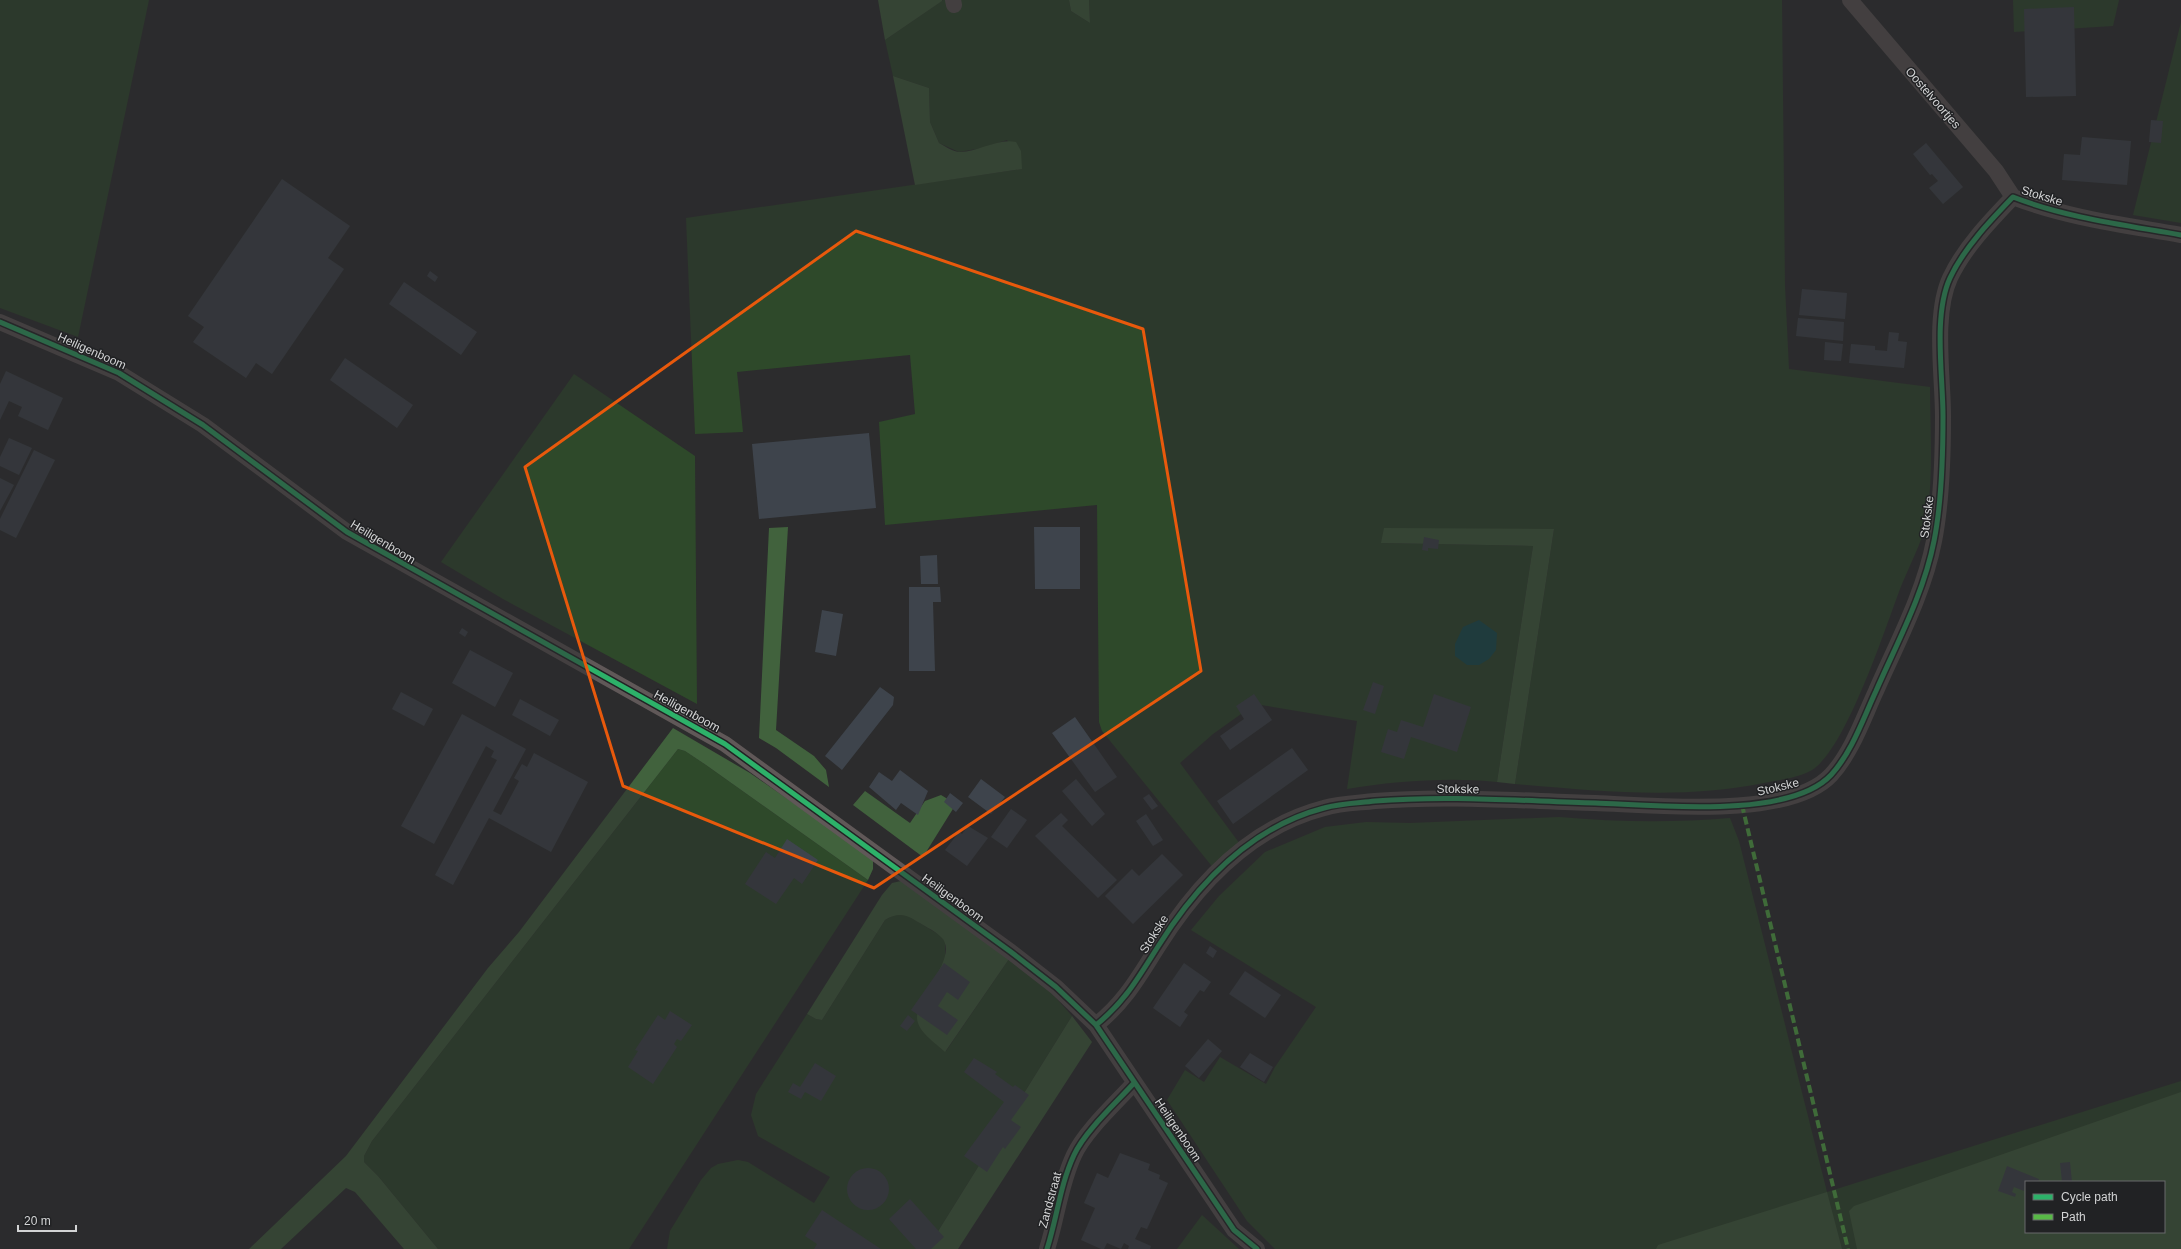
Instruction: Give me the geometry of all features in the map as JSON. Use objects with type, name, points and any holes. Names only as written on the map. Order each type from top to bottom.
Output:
[{"type":"street","name":"Oostelvoortjes","points":[[1850,0],[1996,171],[2013,197]]},
{"type":"street","name":"Stokske","points":[[1096,1025],[1112,1013],[1127,996],[1179,914],[1191,898],[1218,869],[1264,833],[1284,822],[1315,810],[1342,804],[1412,798],[1687,807],[1742,805],[1776,800],[1802,794],[1829,777],[1853,742],[1914,604],[1933,547],[1940,503],[1943,418],[1941,308],[1950,278],[1971,245],[2013,197],[2038,207],[2181,235]]},
{"type":"street","name":"Heiligenboom","points":[[0,322],[119,373],[203,425],[347,532],[725,744],[1016,956],[1056,987],[1096,1025],[1234,1230],[1257,1249]]},
{"type":"street","name":"Zandstraat","points":[[1047,1249],[1055,1225],[1064,1183],[1074,1154],[1096,1124],[1134,1082]]},
{"type":"highlighted area","points":[[856,231],[1143,329],[1201,671],[874,888],[623,786],[525,467]]},
{"type":"green space","points":[[0,0],[149,0],[78,337],[0,308]]},
{"type":"green space","points":[[878,0],[942,0],[942,1],[885,40]]},
{"type":"green space","points":[[943,0],[1069,0],[1071,11],[1090,23],[1089,0],[1782,0],[1785,286],[1789,369],[1930,387],[1931,472],[1924,530],[1863,687],[1851,714],[1825,758],[1812,770],[1795,777],[1732,788],[1701,791],[1670,793],[1608,791],[1515,784],[1554,529],[1382,543],[1533,546],[1497,782],[1441,780],[1384,784],[1347,789],[1357,721],[1255,704],[1213,734],[1180,763],[1240,844],[1215,870],[1102,731],[1099,722],[1097,505],[885,525],[879,422],[915,414],[910,355],[737,372],[743,432],[695,434],[686,218],[1021,169],[1007,140],[982,148],[959,152],[939,143],[930,122],[929,88],[893,76],[885,40]]},
{"type":"green space","points":[[1069,0],[1089,0],[1090,23],[1071,11]]},
{"type":"green space","points":[[2013,0],[2119,0],[2113,26],[2014,32]]},
{"type":"green space","points":[[2181,22],[2181,223],[2133,215]]},
{"type":"green space","points":[[893,76],[929,88],[930,122],[939,143],[952,150],[960,152],[974,150],[995,143],[1009,141],[1016,142],[1021,151],[1022,169],[915,185]]},
{"type":"green space","points":[[574,374],[695,456],[697,704],[503,599],[441,562]]},
{"type":"green space","points":[[788,527],[776,730],[814,756],[826,770],[829,787],[776,748],[759,738],[769,528]]},
{"type":"green space","points":[[1384,528],[1554,529],[1515,784],[1497,782],[1533,546],[1381,543]]},
{"type":"green space","points":[[673,728],[750,773],[873,858],[873,869],[868,880],[706,765],[685,751],[678,749],[372,1141],[364,1156],[364,1162],[378,1176],[438,1249],[404,1249],[355,1192],[346,1188],[281,1249],[249,1249],[346,1156],[488,968],[519,932]]},
{"type":"green space","points":[[678,749],[685,751],[706,765],[868,880],[629,1249],[438,1249],[378,1176],[364,1162],[364,1156],[372,1141]]},
{"type":"green space","points":[[865,791],[910,823],[925,801],[941,795],[956,804],[923,857],[853,805]]},
{"type":"green space","points":[[1559,817],[1644,821],[1687,821],[1730,818],[1739,841],[1827,1192],[2181,1081],[2181,1249],[1275,1249],[1247,1221],[1167,1100],[1185,1070],[1204,1082],[1220,1057],[1266,1084],[1275,1067],[1316,1007],[1191,930],[1219,896],[1265,852],[1325,827],[1366,822],[1410,823]]},
{"type":"green space","points":[[901,881],[1009,959],[945,1052],[923,1032],[920,1028],[917,1017],[919,1008],[942,964],[945,954],[945,945],[941,937],[935,932],[906,916],[896,915],[885,920],[822,1020],[816,1019],[807,1014],[882,895],[892,883]]},
{"type":"green space","points":[[894,915],[907,915],[941,936],[945,942],[945,960],[939,972],[946,1051],[1009,959],[1049,990],[1072,1016],[927,1249],[667,1249],[670,1231],[701,1180],[711,1168],[718,1164],[738,1160],[748,1162],[814,1203],[830,1177],[758,1136],[751,1115],[756,1094],[807,1014],[816,1019],[822,1020],[885,920]]},
{"type":"green space","points":[[1072,1016],[1092,1042],[958,1249],[927,1249]]},
{"type":"green space","points":[[2181,1092],[2181,1249],[1857,1249],[1849,1211],[1854,1206]]},
{"type":"green space","points":[[1827,1192],[1842,1249],[1656,1249],[1658,1245]]},
{"type":"green space","points":[[1202,1215],[1239,1249],[1177,1249]]},
{"type":"water","points":[[1479,620],[1497,633],[1496,650],[1489,659],[1479,665],[1467,665],[1455,656],[1455,644],[1463,627]]},
{"type":"building","points":[[2074,7],[2076,96],[2026,97],[2024,9]]},
{"type":"building","points":[[2151,120],[2163,121],[2161,143],[2149,142]]},
{"type":"building","points":[[2082,137],[2131,141],[2127,185],[2062,180],[2064,154],[2080,155]]},
{"type":"building","points":[[1926,143],[1963,187],[1943,204],[1929,188],[1938,181],[1932,174],[1930,175],[1913,154]]},
{"type":"building","points":[[282,179],[350,226],[328,258],[344,269],[272,374],[256,363],[246,378],[193,342],[204,327],[188,316]]},
{"type":"building","points":[[430,271],[438,277],[435,282],[427,276]]},
{"type":"building","points":[[404,282],[477,332],[461,355],[389,304]]},
{"type":"building","points":[[1802,289],[1847,293],[1845,319],[1799,315]]},
{"type":"building","points":[[1798,318],[1844,322],[1843,341],[1796,336]]},
{"type":"building","points":[[1889,332],[1899,333],[1898,341],[1907,342],[1904,368],[1849,363],[1851,344],[1875,346],[1875,350],[1887,351]]},
{"type":"building","points":[[1825,342],[1843,344],[1841,361],[1824,360]]},
{"type":"building","points":[[345,358],[413,405],[397,428],[330,380]]},
{"type":"building","points":[[6,371],[63,398],[48,430],[18,416],[22,407],[9,401],[0,420],[0,384]]},
{"type":"building","points":[[869,433],[876,508],[759,519],[752,444]]},
{"type":"building","points":[[9,438],[32,448],[19,475],[0,466],[0,457]]},
{"type":"building","points":[[34,450],[55,460],[16,538],[0,530],[0,519]]},
{"type":"building","points":[[0,478],[14,485],[0,511]]},
{"type":"building","points":[[1034,527],[1080,527],[1080,589],[1035,589]]},
{"type":"building","points":[[1424,537],[1439,540],[1438,549],[1428,548],[1428,551],[1422,550]]},
{"type":"building","points":[[937,555],[938,584],[921,584],[920,556]]},
{"type":"building","points":[[909,587],[940,587],[941,602],[933,602],[935,671],[909,671]]},
{"type":"building","points":[[822,610],[843,614],[836,656],[815,652]]},
{"type":"building","points":[[462,628],[468,632],[465,637],[459,633]]},
{"type":"building","points":[[470,650],[513,673],[495,707],[452,683]]},
{"type":"building","points":[[1373,682],[1384,686],[1375,714],[1363,710]]},
{"type":"building","points":[[880,687],[894,697],[893,705],[842,770],[825,756]]},
{"type":"building","points":[[401,692],[433,709],[424,726],[392,709]]},
{"type":"building","points":[[1254,694],[1272,720],[1230,750],[1220,736],[1244,719],[1236,706]]},
{"type":"building","points":[[1434,694],[1471,707],[1457,752],[1411,737],[1404,759],[1381,752],[1388,729],[1397,732],[1401,720],[1423,727]]},
{"type":"building","points":[[520,699],[559,720],[550,736],[512,715]]},
{"type":"building","points":[[462,714],[526,749],[493,811],[501,815],[519,781],[514,778],[522,764],[527,767],[534,753],[588,782],[551,852],[489,818],[453,885],[435,875],[497,760],[491,757],[494,751],[486,746],[434,844],[401,826]]},
{"type":"building","points":[[1075,717],[1117,777],[1095,792],[1052,733]]},
{"type":"building","points":[[1292,748],[1308,770],[1233,824],[1217,801]]},
{"type":"building","points":[[900,770],[928,791],[918,815],[901,803],[896,810],[869,787],[879,772],[892,781]]},
{"type":"building","points":[[981,779],[1005,797],[991,814],[968,797]]},
{"type":"building","points":[[1076,779],[1105,814],[1092,826],[1062,791]]},
{"type":"building","points":[[950,793],[963,803],[956,812],[944,802]]},
{"type":"building","points":[[1149,794],[1158,806],[1152,810],[1143,798]]},
{"type":"building","points":[[1011,809],[1027,820],[1007,848],[991,837]]},
{"type":"building","points":[[1061,813],[1068,820],[1062,826],[1117,880],[1098,898],[1035,836]]},
{"type":"building","points":[[1146,814],[1163,840],[1153,846],[1136,821]]},
{"type":"building","points":[[968,826],[988,838],[967,866],[945,850],[959,832],[962,834]]},
{"type":"building","points":[[787,839],[818,860],[802,884],[794,878],[776,904],[745,884],[766,852],[775,858]]},
{"type":"building","points":[[1162,854],[1183,875],[1133,924],[1105,896],[1132,869],[1139,876]]},
{"type":"building","points":[[1210,946],[1217,951],[1213,958],[1206,953]]},
{"type":"building","points":[[944,963],[970,982],[958,1000],[947,992],[938,1006],[958,1020],[947,1035],[911,1010]]},
{"type":"building","points":[[1184,963],[1211,982],[1204,992],[1200,990],[1184,1012],[1188,1015],[1180,1027],[1153,1008]]},
{"type":"building","points":[[1245,971],[1281,995],[1265,1018],[1229,994]]},
{"type":"building","points":[[670,1011],[692,1025],[681,1041],[677,1039],[674,1044],[677,1047],[653,1084],[628,1067],[638,1051],[635,1050],[658,1015],[665,1020]]},
{"type":"building","points":[[908,1015],[915,1021],[907,1031],[900,1026]]},
{"type":"building","points":[[1208,1039],[1222,1051],[1199,1078],[1185,1066]]},
{"type":"building","points":[[1250,1053],[1273,1067],[1264,1082],[1240,1067]]},
{"type":"building","points":[[974,1058],[997,1072],[995,1074],[1013,1087],[1015,1085],[1029,1095],[1011,1120],[1021,1127],[1005,1149],[1003,1147],[987,1172],[964,1156],[1004,1102],[964,1072]]},
{"type":"building","points":[[815,1063],[836,1076],[821,1101],[805,1092],[801,1099],[788,1092],[793,1083],[800,1087]]},
{"type":"building","points":[[1120,1153],[1150,1164],[1148,1170],[1160,1175],[1159,1179],[1168,1183],[1147,1229],[1141,1227],[1135,1239],[1151,1246],[1150,1249],[1128,1249],[1129,1246],[1124,1243],[1121,1249],[1107,1243],[1104,1249],[1101,1249],[1081,1240],[1095,1208],[1084,1203],[1097,1173],[1108,1178]]},
{"type":"building","points":[[2070,1162],[2072,1181],[2062,1181],[2060,1163]]},
{"type":"building","points":[[2007,1166],[2039,1179],[2038,1181],[2025,1181],[2024,1191],[2014,1187],[2012,1192],[2016,1194],[2015,1197],[1998,1191]]},
{"type":"building","points":[[868,1168],[883,1174],[889,1189],[883,1204],[868,1210],[853,1204],[847,1189],[853,1174]]},
{"type":"building","points":[[910,1199],[944,1237],[931,1249],[916,1249],[889,1219]]},
{"type":"building","points":[[822,1210],[881,1249],[814,1249],[817,1244],[805,1236]]},
{"type":"marked path","points":[[1742,805],[1848,1249]]},
{"type":"cycle path","points":[[1096,1025],[1116,1007],[1124,997],[1174,922],[1209,879],[1250,843],[1273,829],[1298,817],[1324,808],[1343,804],[1430,798],[1719,807],[1785,799],[1811,789],[1831,775],[1845,756],[1862,724],[1909,618],[1924,580],[1934,541],[1942,479],[1943,447],[1940,327],[1945,293],[1950,278],[1963,256],[1987,225],[2013,197],[2075,216],[2181,235]]},
{"type":"cycle path","points":[[0,322],[119,373],[203,425],[347,532],[725,744],[1011,952],[1056,987],[1096,1025],[1234,1230],[1257,1249]]},
{"type":"cycle path","points":[[1047,1249],[1065,1178],[1074,1155],[1085,1136],[1134,1083]]}]
